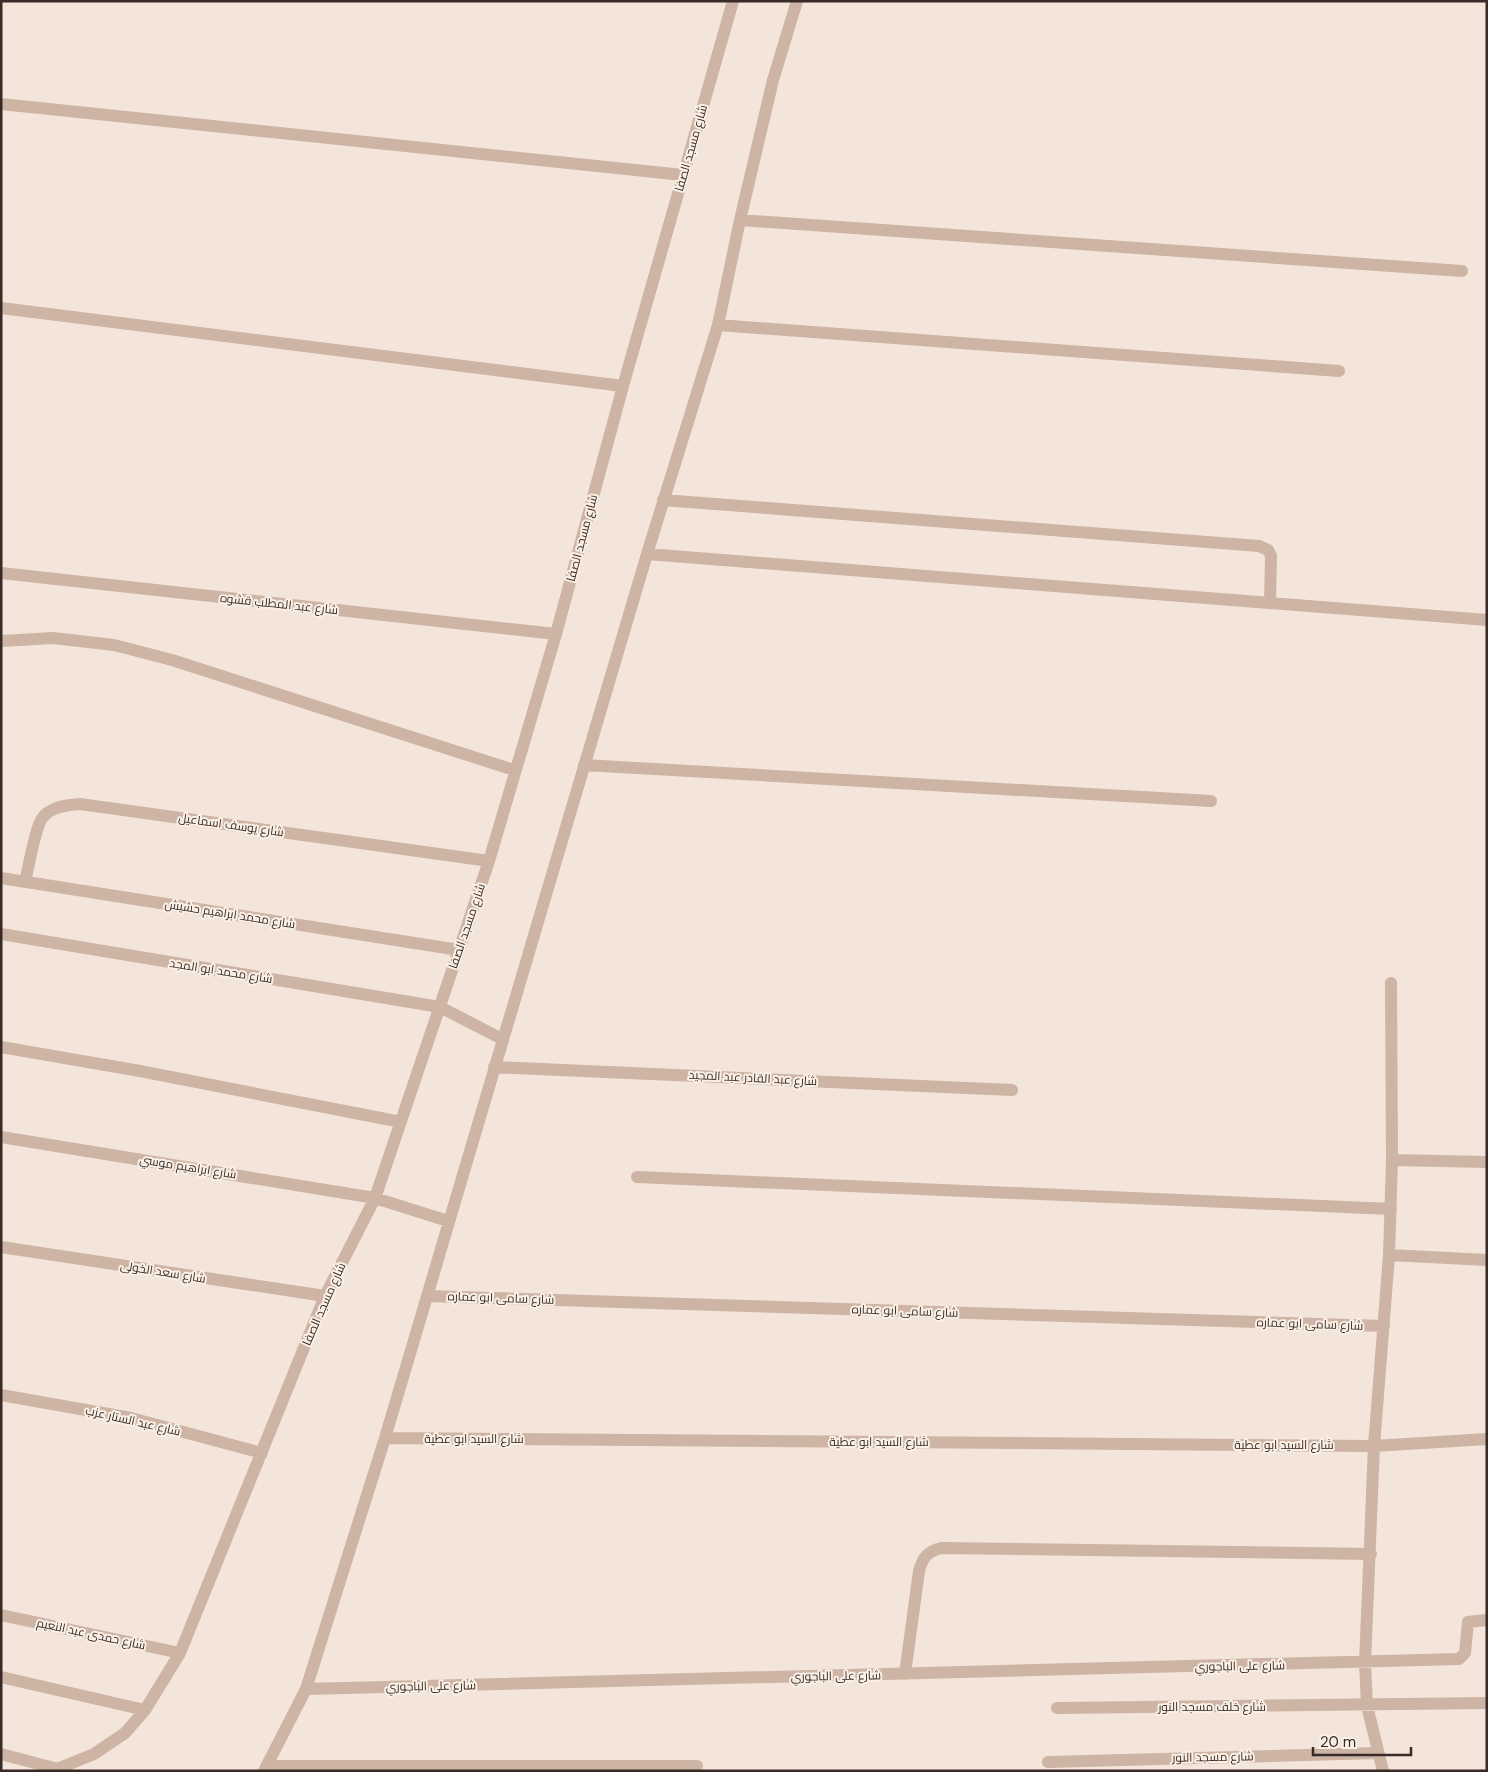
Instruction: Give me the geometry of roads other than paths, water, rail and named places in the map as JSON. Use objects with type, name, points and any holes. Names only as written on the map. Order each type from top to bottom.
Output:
[{"type":"street","name":"شارع مسجد الصفا","points":[[55,1770],[94,1754],[125,1733],[145,1710],[180,1653],[325,1296],[375,1198],[489,861],[514,770],[556,634],[623,386],[733,1]]},
{"type":"street","points":[[696,1766],[266,1768],[306,1689],[385,1438],[663,500],[718,325],[740,220],[773,80],[797,1]]},
{"type":"street","points":[[1,104],[683,176]]},
{"type":"street","points":[[740,220],[1462,272]]},
{"type":"street","points":[[1,308],[623,386]]},
{"type":"street","points":[[718,325],[1339,371]]},
{"type":"street","points":[[663,500],[1259,546],[1268,550],[1272,556],[1270,603]]},
{"type":"street","points":[[647,554],[1487,620]]},
{"type":"street","name":"شارع عبد المطلب قشوه","points":[[1,573],[556,634]]},
{"type":"street","points":[[1,640],[53,638],[114,645],[181,663],[514,770]]},
{"type":"street","points":[[584,765],[1211,801]]},
{"type":"street","name":"شارع يوسف اسماعيل","points":[[25,882],[41,819],[55,809],[65,805],[80,804],[489,861]]},
{"type":"street","name":"شارع محمد ابراهيم حشيش","points":[[1,878],[459,950]]},
{"type":"street","name":"شارع محمد ابو المجد","points":[[1,934],[440,1007],[502,1039]]},
{"type":"street","points":[[1383,1771],[1367,1706],[1365,1663],[1374,1446],[1391,1209],[1391,983]]},
{"type":"street","points":[[1,1047],[140,1071],[401,1122]]},
{"type":"street","name":"شارع عبد القادر عبد المجيد","points":[[494,1066],[1012,1090]]},
{"type":"street","name":"شارع ابراهيم موسي","points":[[1,1137],[375,1198],[448,1221]]},
{"type":"street","points":[[1392,1160],[1487,1162]]},
{"type":"street","points":[[637,1177],[1391,1209]]},
{"type":"street","name":"شارع سعد الخولى","points":[[1,1247],[325,1296]]},
{"type":"street","points":[[1389,1255],[1487,1260]]},
{"type":"street","name":"شارع سامى ابو عماره","points":[[426,1296],[1384,1326]]},
{"type":"street","name":"شارع عبد الستار عزب","points":[[1,1395],[131,1418],[262,1454]]},
{"type":"street","name":"شارع السيد ابو عطية","points":[[385,1438],[1374,1446],[1487,1439]]},
{"type":"street","points":[[905,1674],[919,1571],[923,1557],[931,1551],[941,1548],[1371,1554]]},
{"type":"street","name":"شارع حمدى عبد النعيم","points":[[1,1614],[180,1653]]},
{"type":"street","name":"شارع على الباجوري","points":[[306,1689],[1365,1663],[1459,1659],[1465,1653],[1466,1626],[1468,1622],[1487,1620]]},
{"type":"street","points":[[1,1677],[145,1710]]},
{"type":"street","name":"شارع خلف مسجد النور","points":[[1057,1708],[1367,1706],[1487,1703]]},
{"type":"street","name":"شارع مسجد النور","points":[[1048,1762],[1378,1753]]},
{"type":"street","points":[[1,1754],[55,1770]]}]
